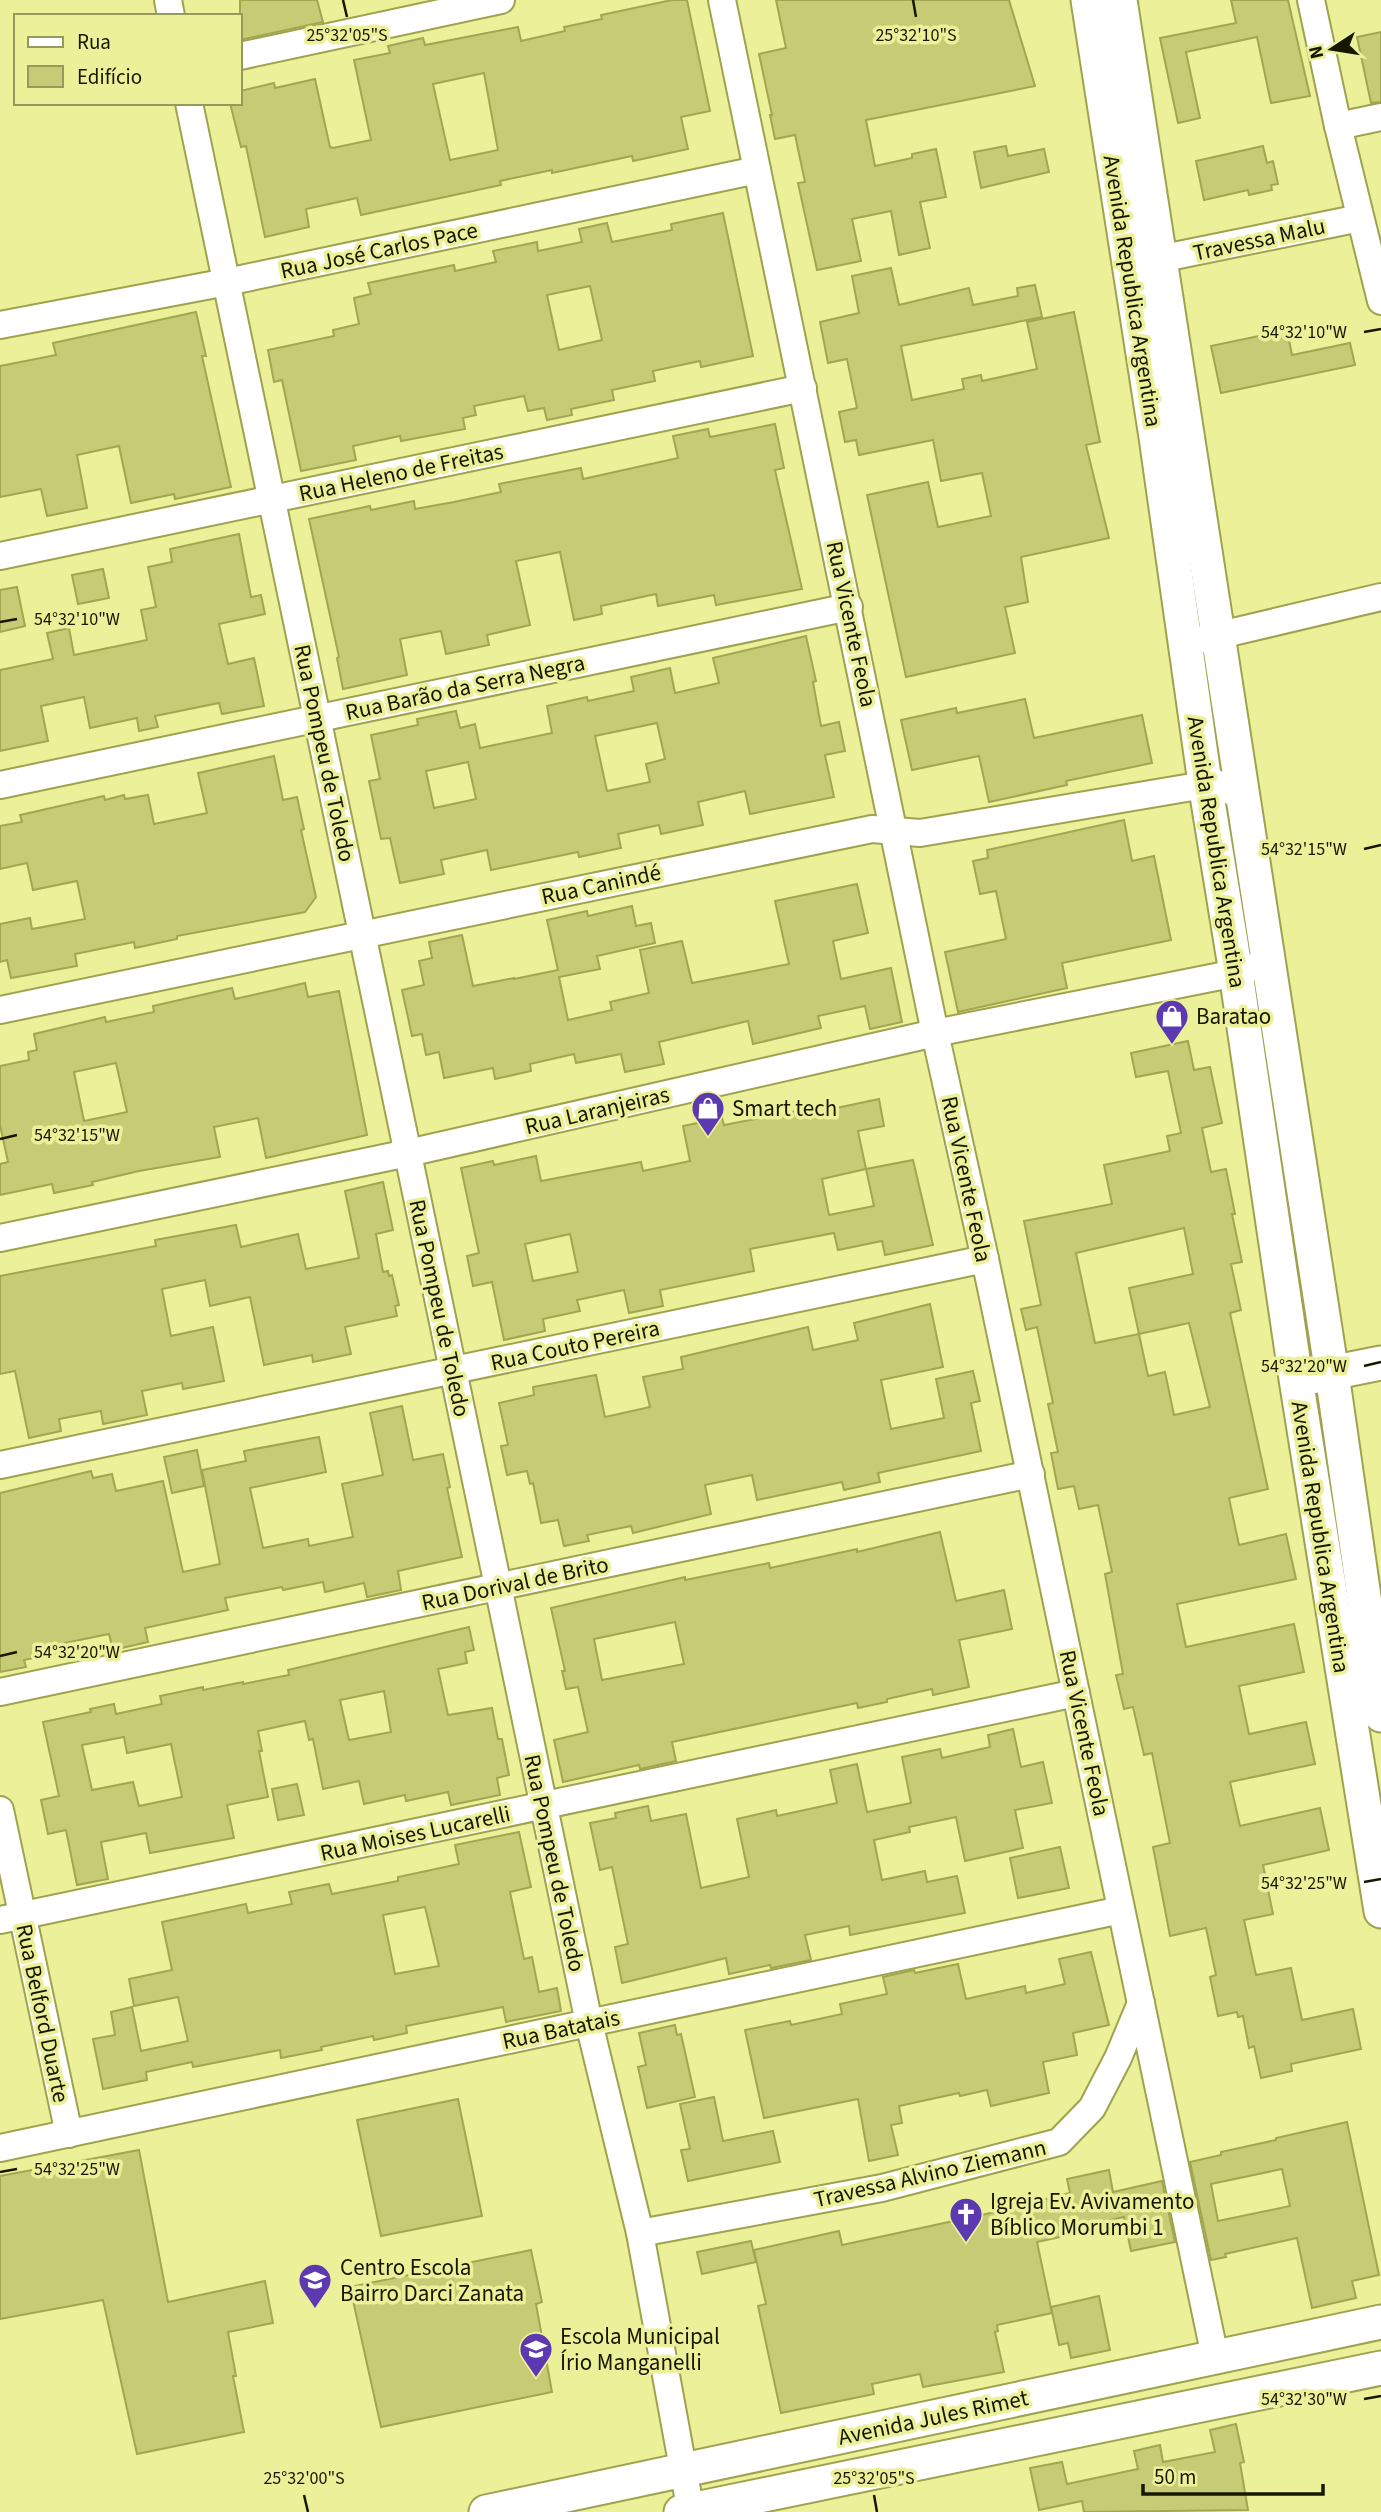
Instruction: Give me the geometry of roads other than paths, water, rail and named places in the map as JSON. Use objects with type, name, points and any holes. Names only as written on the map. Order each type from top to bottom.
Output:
[{"type":"main road","name":"Avenida Republica Argentina","points":[[1088,0],[1202,639],[1244,801],[1332,1374],[1373,1603],[1381,1715]]},
{"type":"main road","name":"Avenida Republica Argentina","points":[[1120,0],[1159,259],[1202,639],[1205,783],[1296,1380],[1381,1911]]},
{"type":"main road","points":[[1296,1380],[1381,1363]]},
{"type":"main road","name":"Avenida Jules Rimet","points":[[486,2512],[1381,2322]]},
{"type":"main road","name":"Avenida Jules Rimet","points":[[687,2511],[1381,2368]]},
{"type":"street","points":[[242,56],[502,0]]},
{"type":"street","name":"Rua Vicente Feola","points":[[722,0],[935,1033],[1031,1474],[1215,2357]]},
{"type":"street","points":[[1311,0],[1338,126],[1381,301]]},
{"type":"street","name":"Rua Pompeu de Toledo","points":[[190,105],[589,2023],[640,2233],[687,2511]]},
{"type":"street","points":[[1338,126],[1381,117]]},
{"type":"street","name":"Rua José Carlos Pace","points":[[0,325],[227,282],[757,170]]},
{"type":"street","name":"Travessa Malu","points":[[1159,259],[1360,218]]},
{"type":"street","name":"Rua Heleno de Freitas","points":[[0,556],[803,388]]},
{"type":"street","points":[[1202,639],[1381,597]]},
{"type":"street","name":"Rua Barão da Serra Negra","points":[[0,785],[849,607]]},
{"type":"street","points":[[1205,783],[1222,785],[1244,801]]},
{"type":"street","name":"Rua Canindé","points":[[0,1010],[872,829],[920,833],[1205,783]]},
{"type":"street","points":[[1236,973],[1255,966],[1266,946]]},
{"type":"street","name":"Rua Laranjeiras","points":[[0,1238],[408,1153],[935,1033],[1236,973]]},
{"type":"street","name":"Rua Couto Pereira","points":[[0,1465],[985,1259]]},
{"type":"street","name":"Rua Dorival de Brito","points":[[0,1692],[1031,1474]]},
{"type":"street","name":"Rua Moises Lucarelli","points":[[11,1918],[1076,1693]]},
{"type":"street","name":"Rua Belford Duarte","points":[[0,1810],[11,1918],[69,2134]]},
{"type":"street","name":"Rua Batatais","points":[[0,2148],[1121,1910]]},
{"type":"street","name":"Travessa Alvino Ziemann","points":[[640,2233],[882,2188],[1059,2142],[1092,2108],[1118,2058],[1141,2003]]},
{"type":"place","name":"Baratao","points":[[1172,1046]]},
{"type":"place","name":"Smart tech","points":[[708,1138]]},
{"type":"place","name":"Igreja Ev. Avivamento Bíblico Morumbi 1","points":[[966,2244]]},
{"type":"place","name":"Centro Escola Bairro Darci Zanata","points":[[315,2310]]},
{"type":"place","name":"Escola Municipal Írio Manganelli","points":[[536,2379]]}]
